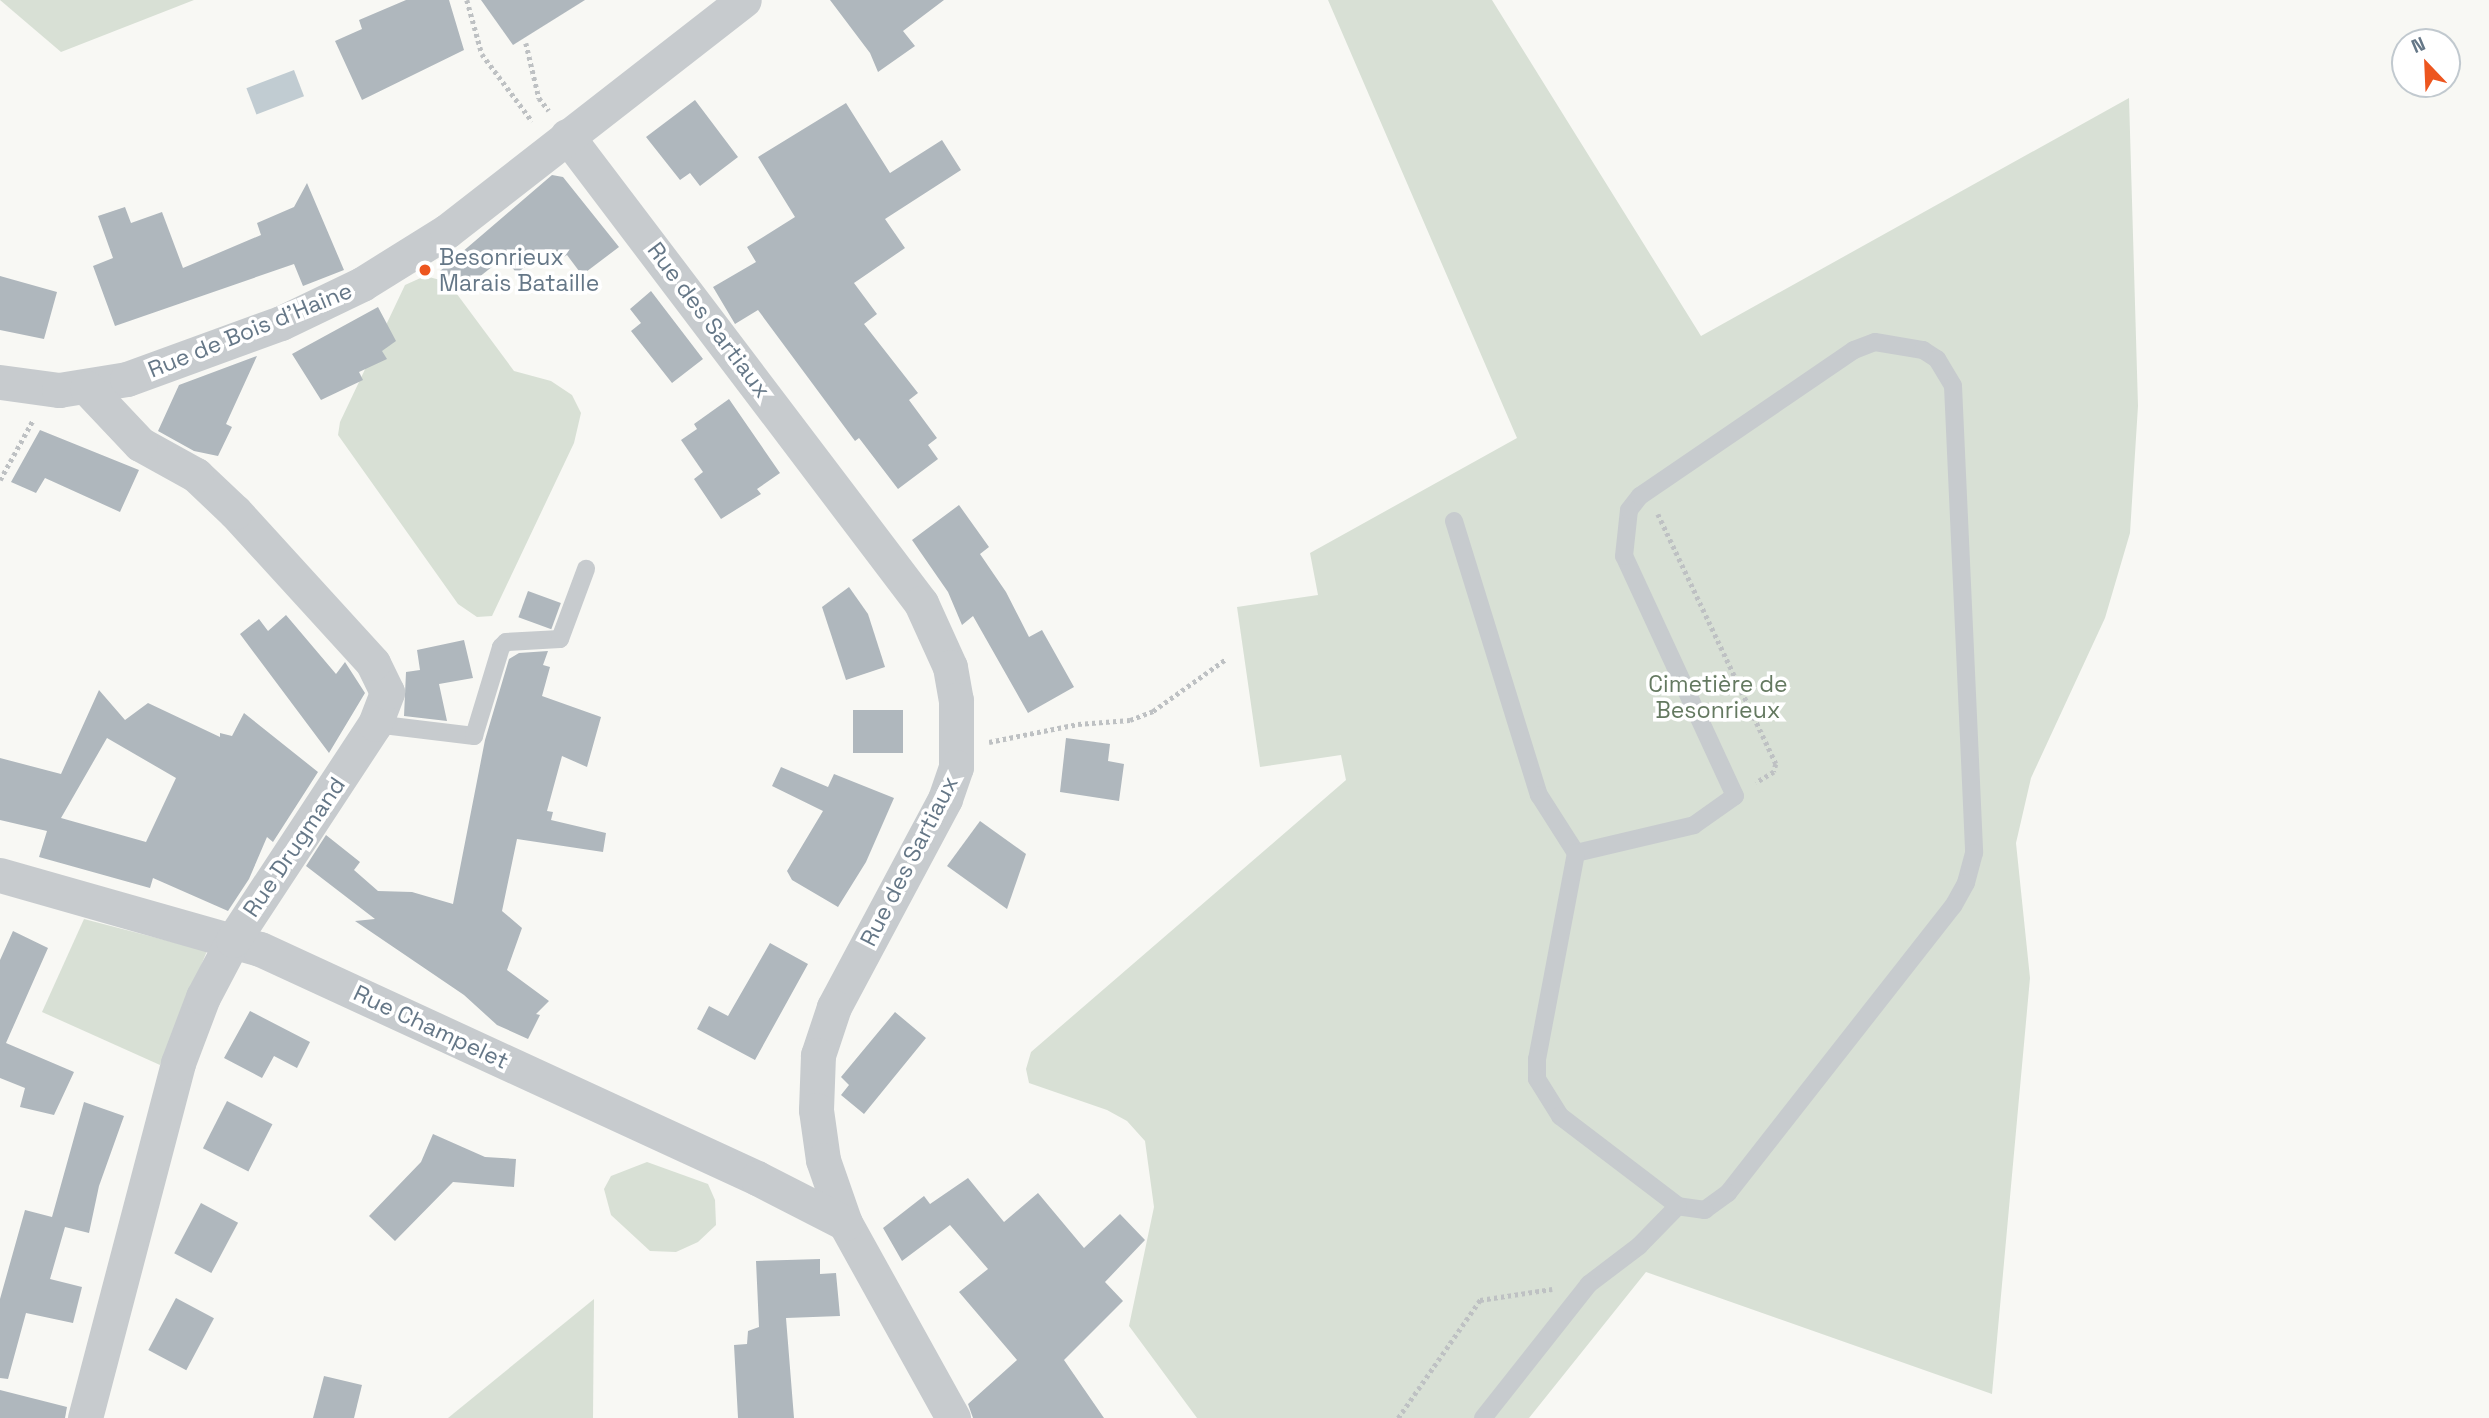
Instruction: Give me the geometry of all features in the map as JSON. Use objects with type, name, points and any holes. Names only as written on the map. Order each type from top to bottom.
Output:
[{"type":"street","name":"Rue de Bois d'Haine","points":[[0,382],[44,390],[87,388],[127,379],[269,327],[362,284],[447,231],[559,141],[744,0]]},
{"type":"street","name":"Rue des Sartiaux","points":[[559,141],[921,603],[950,667],[957,745],[956,767],[945,799],[845,982],[818,1055],[819,1139],[845,1223],[953,1418]]},
{"type":"street","name":"Rue Drugmand","points":[[85,1418],[178,1063],[203,997],[233,940],[375,724],[387,692],[373,663],[235,512],[196,475],[140,444],[87,388]]},
{"type":"street","name":"Rue Champelet","points":[[0,876],[233,940],[749,1174],[845,1223]]},
{"type":"lane","points":[[1454,521],[1539,795],[1576,853],[1537,1079],[1560,1116],[1678,1206],[1705,1210],[1727,1193],[1953,906],[1966,883],[1974,853],[1953,386],[1937,359],[1923,350],[1875,342],[1854,349],[1644,493],[1629,510],[1624,556],[1735,796],[1694,825],[1576,853]]},
{"type":"lane","points":[[375,724],[474,736],[501,647],[506,642],[559,639],[586,569]]},
{"type":"lane","points":[[1483,1418],[1588,1284],[1639,1246],[1678,1206]]},
{"type":"path","points":[[467,0],[482,54],[559,141]]},
{"type":"path","points":[[526,43],[539,98],[559,141]]},
{"type":"path","points":[[0,480],[37,413],[44,390]]},
{"type":"path","points":[[1644,493],[1776,764],[1774,772],[1735,796]]},
{"type":"path","points":[[957,745],[1130,720],[1153,711],[1226,659]]},
{"type":"path","points":[[1398,1418],[1480,1300],[1588,1284]]},
{"type":"green space","points":[[0,0],[194,0],[61,52]]},
{"type":"green space","name":"Cimetière de Besonrieux","points":[[1328,0],[1492,0],[1701,336],[2129,98],[2138,406],[2130,533],[2105,618],[2031,778],[2016,843],[2030,978],[1992,1394],[1646,1272],[1529,1418],[1197,1418],[1129,1326],[1154,1207],[1145,1141],[1127,1121],[1107,1110],[1029,1083],[1026,1069],[1031,1052],[1346,780],[1341,755],[1260,767],[1237,607],[1318,595],[1310,553],[1517,438]]},
{"type":"green space","points":[[425,276],[448,282],[514,371],[551,381],[572,395],[581,413],[574,443],[492,616],[477,617],[458,604],[338,435],[340,422],[405,285]]},
{"type":"green space","points":[[84,919],[207,951],[160,1065],[42,1012]]},
{"type":"green space","points":[[647,1162],[708,1184],[715,1200],[716,1225],[698,1242],[676,1252],[650,1251],[611,1215],[604,1189],[611,1176]]},
{"type":"green space","points":[[594,1299],[593,1418],[448,1418]]},
{"type":"shaded area","points":[[294,70],[304,96],[256,114],[246,88]]},
{"type":"building","points":[[406,0],[449,0],[464,50],[362,100],[335,41],[362,29],[359,20]]},
{"type":"building","points":[[481,0],[585,0],[513,45]]},
{"type":"building","points":[[830,0],[944,0],[903,31],[915,46],[878,72],[870,53]]},
{"type":"building","points":[[695,100],[738,157],[700,186],[690,173],[680,180],[646,137]]},
{"type":"building","points":[[846,103],[890,173],[942,140],[961,170],[885,219],[905,248],[854,283],[877,314],[864,324],[918,393],[909,400],[937,438],[928,445],[938,459],[898,489],[859,438],[855,441],[758,310],[735,324],[713,287],[756,262],[747,247],[795,217],[758,157]]},
{"type":"building","points":[[552,175],[563,177],[619,247],[582,275],[567,255],[561,259],[556,254],[547,261],[542,254],[517,273],[503,258],[458,294],[440,271]]},
{"type":"building","points":[[307,183],[344,270],[303,286],[294,264],[115,326],[93,266],[113,258],[98,216],[125,207],[131,223],[162,212],[183,268],[261,235],[257,223],[294,207]]},
{"type":"building","points":[[0,276],[57,292],[44,339],[0,330]]},
{"type":"building","points":[[651,291],[703,359],[672,383],[631,331],[641,323],[630,309]]},
{"type":"building","points":[[378,307],[396,341],[382,351],[387,359],[359,372],[363,380],[321,400],[292,354]]},
{"type":"building","points":[[257,356],[226,424],[232,427],[218,456],[194,451],[158,431],[179,385]]},
{"type":"building","points":[[729,399],[780,473],[757,489],[761,494],[721,519],[694,479],[703,472],[681,440],[697,429],[694,424]]},
{"type":"building","points":[[40,430],[139,470],[120,512],[45,478],[36,493],[11,482]]},
{"type":"building","points":[[959,505],[989,547],[980,554],[1006,592],[1029,637],[1042,630],[1074,687],[1028,713],[973,616],[962,625],[948,592],[912,540]]},
{"type":"building","points":[[849,587],[868,614],[885,667],[846,680],[822,607]]},
{"type":"building","points":[[528,591],[561,603],[551,629],[518,617]]},
{"type":"building","points":[[286,615],[336,674],[345,662],[365,693],[329,753],[240,634],[259,619],[268,631]]},
{"type":"building","points":[[464,640],[473,678],[439,684],[447,721],[404,716],[406,672],[420,670],[417,650]]},
{"type":"building","points":[[548,651],[543,665],[550,667],[542,696],[601,717],[587,767],[562,756],[547,811],[553,812],[551,820],[606,833],[603,852],[517,839],[502,911],[522,928],[507,970],[549,1001],[536,1014],[540,1015],[528,1039],[497,1025],[464,995],[355,921],[375,919],[306,866],[326,835],[360,862],[354,870],[378,891],[412,892],[453,904],[485,740],[509,659],[519,653]]},
{"type":"building","points":[[99,690],[125,720],[148,703],[220,737],[220,733],[232,736],[244,713],[318,772],[273,842],[267,837],[249,879],[228,911],[153,878],[150,888],[39,857],[47,831],[0,820],[0,758],[61,774]],"holes":[[[107,738],[176,778],[146,842],[61,818]]]},
{"type":"building","points":[[853,710],[903,710],[903,753],[853,753]]},
{"type":"building","points":[[1066,738],[1110,744],[1108,761],[1124,764],[1119,801],[1060,792]]},
{"type":"building","points":[[781,767],[828,787],[834,774],[894,798],[866,862],[838,907],[792,880],[787,871],[823,811],[772,786]]},
{"type":"building","points":[[980,821],[1026,854],[1007,909],[947,866]]},
{"type":"building","points":[[13,931],[48,948],[6,1043],[74,1072],[54,1115],[20,1107],[25,1088],[0,1078],[0,960]]},
{"type":"building","points":[[770,943],[808,964],[755,1060],[697,1029],[709,1006],[728,1016]]},
{"type":"building","points":[[250,1011],[310,1042],[297,1068],[274,1056],[262,1078],[224,1058]]},
{"type":"building","points":[[895,1012],[926,1038],[864,1114],[841,1095],[849,1085],[841,1077]]},
{"type":"building","points":[[227,1101],[272,1124],[248,1171],[203,1148]]},
{"type":"building","points":[[84,1102],[124,1116],[99,1186],[89,1233],[65,1227],[50,1279],[82,1287],[73,1323],[26,1313],[8,1379],[0,1378],[0,1299],[25,1210],[52,1217]]},
{"type":"building","points":[[433,1134],[485,1157],[516,1159],[514,1187],[453,1182],[395,1241],[369,1216],[421,1162]]},
{"type":"building","points":[[968,1178],[1004,1222],[1038,1193],[1084,1248],[1120,1214],[1145,1240],[1105,1282],[1123,1301],[1064,1360],[1104,1418],[973,1418],[968,1404],[1017,1360],[959,1292],[988,1269],[950,1225],[902,1261],[883,1228],[924,1196],[930,1204]]},
{"type":"building","points":[[201,1203],[238,1223],[211,1273],[174,1253]]},
{"type":"building","points":[[820,1259],[820,1274],[836,1273],[840,1316],[786,1318],[794,1418],[738,1418],[734,1345],[747,1344],[748,1331],[759,1327],[756,1261]]},
{"type":"building","points":[[176,1298],[214,1318],[186,1370],[148,1350]]},
{"type":"building","points":[[324,1376],[362,1385],[354,1418],[313,1418]]},
{"type":"building","points":[[0,1390],[67,1407],[65,1418],[0,1418]]},
{"type":"place","name":"Besonrieux Marais Bataille","points":[[425,270]]}]
